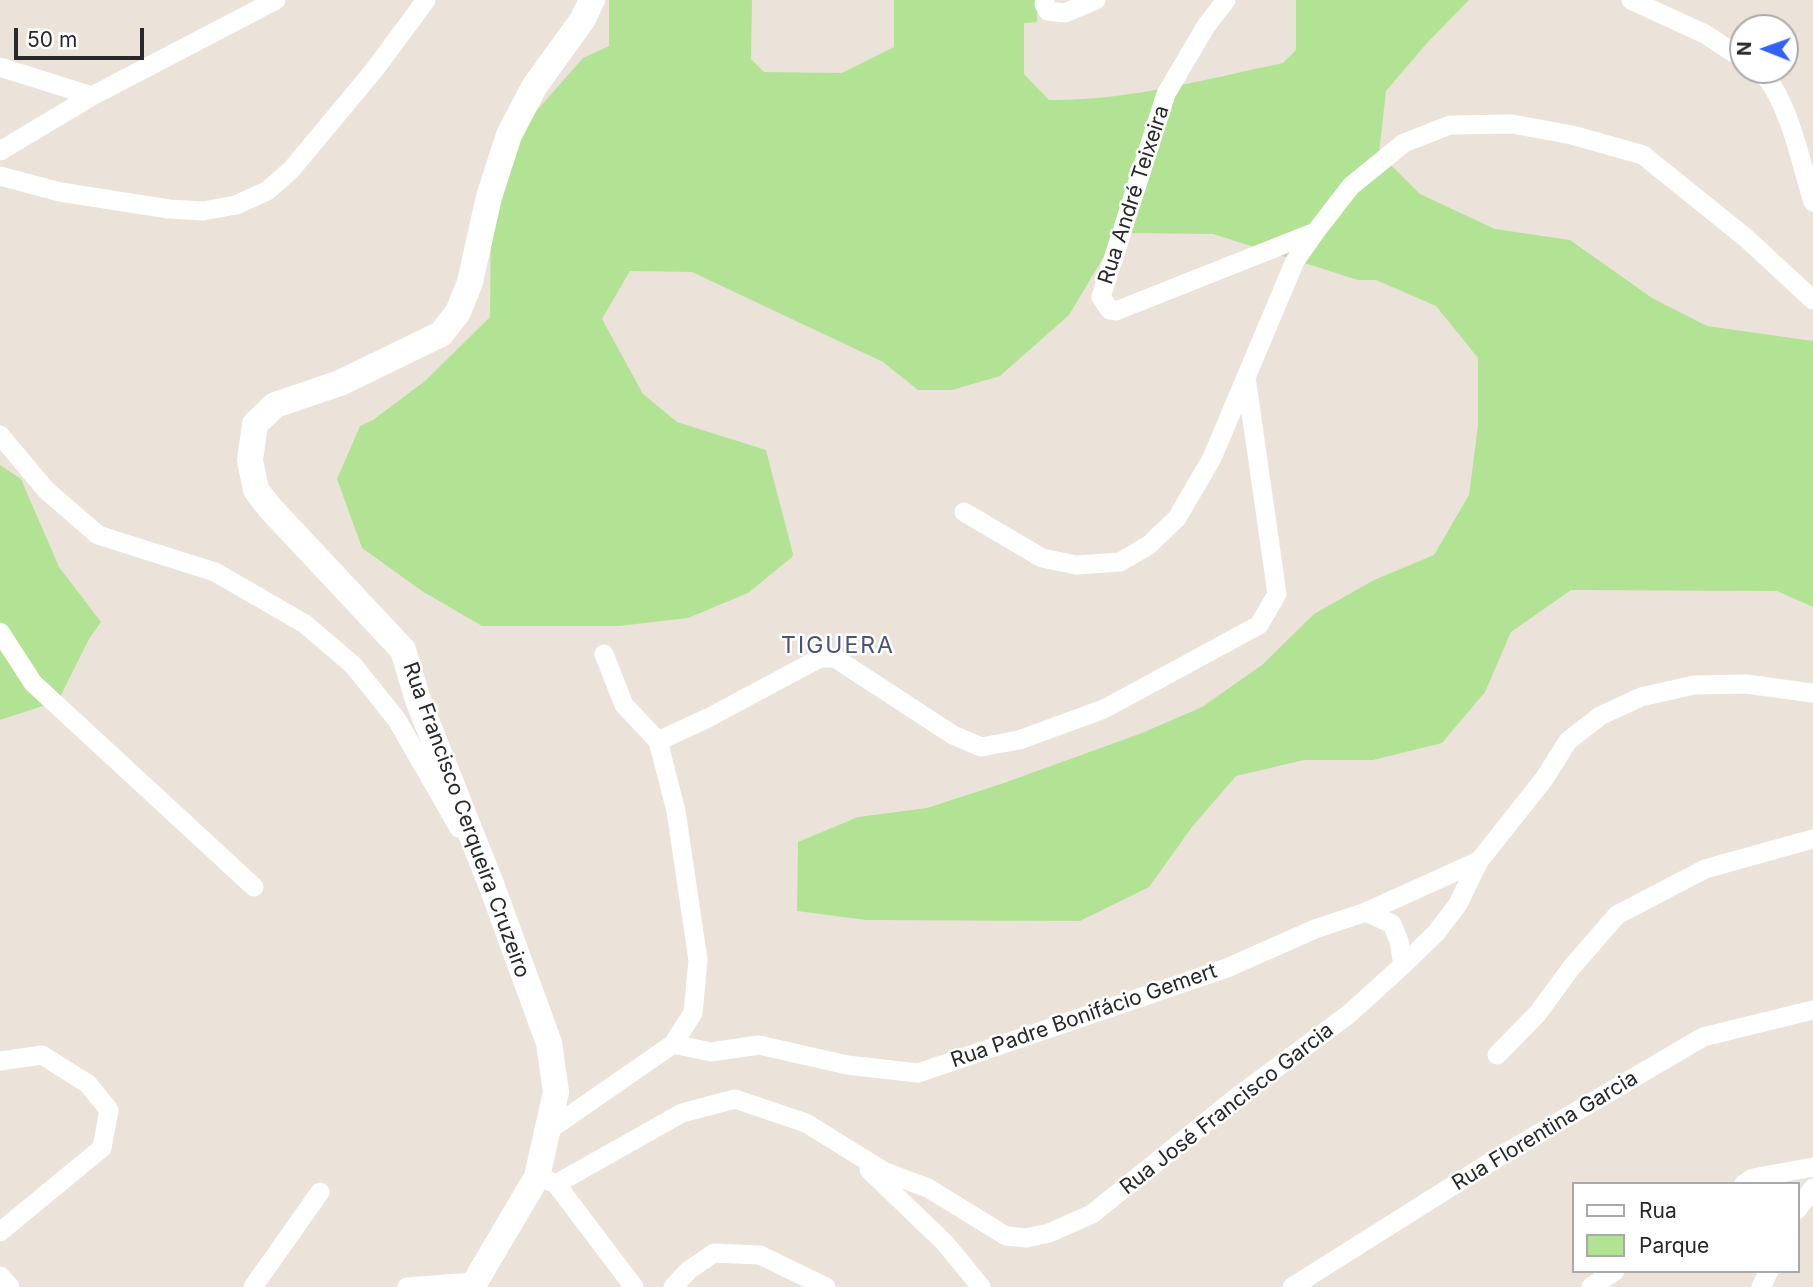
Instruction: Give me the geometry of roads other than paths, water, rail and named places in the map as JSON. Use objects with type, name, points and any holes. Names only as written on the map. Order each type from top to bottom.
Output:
[{"type":"main road","name":"Rua Francisco Cerqueira Cruzeiro","points":[[474,1285],[546,1180],[549,1130],[556,1092],[549,1043],[491,884],[418,700],[403,650],[263,499],[256,490],[250,460],[255,424],[275,405],[340,383],[441,334],[458,312],[470,282],[489,197],[509,135],[534,87],[583,19],[592,0]]},
{"type":"street","points":[[0,151],[92,96],[276,0]]},
{"type":"street","points":[[0,176],[60,192],[169,209],[202,211],[236,205],[267,191],[290,170],[375,69],[426,0]]},
{"type":"street","points":[[1045,0],[1048,11],[1065,13],[1096,0]]},
{"type":"street","name":"Rua André Teixeira","points":[[1226,0],[1206,26],[1166,94],[1101,297],[1110,310],[1116,311],[1316,231]]},
{"type":"street","points":[[1631,0],[1705,34],[1729,50]]},
{"type":"street","points":[[0,67],[92,96]]},
{"type":"street","points":[[1772,84],[1783,107],[1813,202]]},
{"type":"street","points":[[964,512],[1041,558],[1076,565],[1120,562],[1149,545],[1177,518],[1212,458],[1295,261],[1316,231],[1352,186],[1404,143],[1450,125],[1512,124],[1572,135],[1643,155],[1746,238],[1813,300]]},
{"type":"street","points":[[659,741],[708,718],[820,657],[835,658],[953,736],[981,747],[1019,740],[1104,709],[1259,625],[1277,594],[1246,377]]},
{"type":"street","points":[[0,435],[46,490],[98,536],[215,572],[305,624],[353,665],[397,720],[491,884]]},
{"type":"street","points":[[0,632],[33,683],[254,887]]},
{"type":"street","points":[[549,1130],[673,1044],[693,1013],[698,960],[676,811],[659,741],[624,705],[604,654]]},
{"type":"street","name":"Rua José Francisco Garcia","points":[[546,1180],[682,1113],[736,1099],[806,1123],[885,1172],[928,1188],[1006,1236],[1026,1238],[1049,1233],[1092,1214],[1237,1097],[1349,1014],[1403,965],[1436,933],[1458,904],[1479,861],[1544,779],[1568,741],[1600,716],[1642,696],[1694,685],[1746,684],[1813,693]]},
{"type":"street","points":[[1497,1055],[1538,1013],[1571,968],[1617,915],[1705,869],[1813,839]]},
{"type":"street","name":"Rua Padre Bonifácio Gemert","points":[[673,1044],[711,1052],[759,1045],[848,1065],[918,1073],[1227,968],[1315,929],[1366,912],[1479,861]]},
{"type":"street","points":[[1366,912],[1392,924],[1403,965]]},
{"type":"street","name":"Rua Florentina Garcia","points":[[1292,1287],[1492,1161],[1703,1037],[1813,1010]]},
{"type":"street","points":[[0,1061],[42,1055],[88,1084],[109,1110],[102,1148],[0,1233]]},
{"type":"street","points":[[843,1144],[944,1243],[981,1287]]},
{"type":"street","points":[[1747,1182],[1753,1178],[1813,1167]]},
{"type":"street","points":[[546,1180],[634,1287]]},
{"type":"street","points":[[1799,1207],[1813,1188]]},
{"type":"street","points":[[253,1287],[320,1192]]},
{"type":"street","points":[[673,1287],[689,1270],[714,1253],[760,1255],[826,1287]]},
{"type":"street","points":[[1591,1287],[1612,1273]]},
{"type":"street","points":[[0,1276],[10,1287]]},
{"type":"street","points":[[407,1287],[474,1285]]},
{"type":"district","name":"TIGUERA","points":[[838,646]]}]
